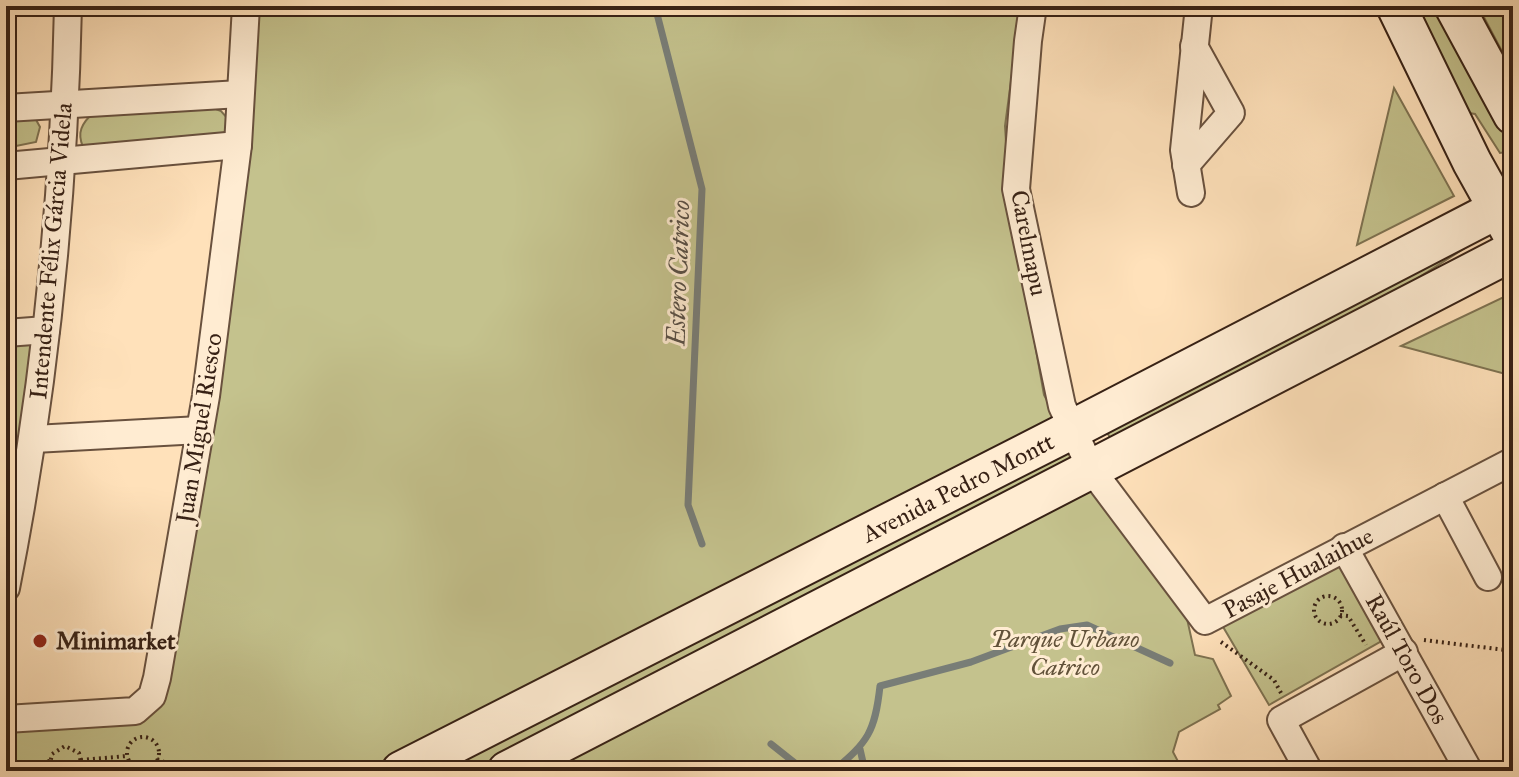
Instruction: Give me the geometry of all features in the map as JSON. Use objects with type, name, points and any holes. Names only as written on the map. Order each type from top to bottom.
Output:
[{"type":"main road","points":[[1396,6],[1472,162],[1508,215]]},
{"type":"main road","points":[[1454,6],[1513,115]]},
{"type":"main road","name":"Avenida Pedro Montt","points":[[401,771],[1073,429],[1508,215]]},
{"type":"main road","name":"Avenida Pedro Montt","points":[[507,771],[1513,251]]},
{"type":"street","name":"Intendente Félix Gárcia Videla","points":[[6,588],[15,498],[34,439],[46,330],[63,161],[68,6]]},
{"type":"street","name":"Juan Miguel Riesco","points":[[6,719],[135,711],[152,696],[200,430],[238,145],[246,6]]},
{"type":"street","name":"Carelmapu","points":[[1033,6],[1016,189],[1062,406],[1073,429]]},
{"type":"street","points":[[1191,193],[1184,150],[1199,6]]},
{"type":"street","points":[[1186,165],[1231,113],[1194,46]]},
{"type":"street","points":[[6,108],[240,94]]},
{"type":"street","points":[[6,166],[238,145]]},
{"type":"street","points":[[6,333],[46,330]]},
{"type":"street","name":"Pasaje Hualaihue","points":[[1073,429],[1091,469],[1205,621],[1513,461]]},
{"type":"street","points":[[34,439],[200,430]]},
{"type":"street","points":[[1445,496],[1488,577]]},
{"type":"street","name":"Raúl Toro Dos","points":[[1344,547],[1469,771]]},
{"type":"street","points":[[1309,771],[1281,720],[1378,667],[1399,644]]},
{"type":"path","points":[[1324,596],[1333,596],[1340,602],[1340,615],[1334,622],[1321,621],[1315,614],[1317,601],[1324,596]]},
{"type":"path","points":[[1340,615],[1348,616],[1378,667]]},
{"type":"path","points":[[1205,621],[1221,642],[1274,680],[1292,714]]},
{"type":"path","points":[[1399,644],[1513,651]]},
{"type":"path","points":[[147,738],[155,744],[157,759],[151,767],[141,769],[132,765],[127,756],[132,741],[147,738]]},
{"type":"path","points":[[53,771],[50,761],[55,750],[65,746],[75,749],[81,760],[78,771]]},
{"type":"path","points":[[81,760],[127,756]]},
{"type":"path","points":[[157,759],[186,771]]},
{"type":"path","points":[[6,767],[50,761]]},
{"type":"green space","name":"Parque Urbano Catrico","points":[[256,6],[1021,6],[1005,126],[1010,204],[1044,395],[1101,501],[1184,605],[1195,655],[1213,659],[1231,696],[1218,705],[1220,709],[1179,732],[1173,752],[1183,771],[6,771],[6,728],[138,717],[159,706]]},
{"type":"green space","points":[[1406,6],[1442,9],[1513,130],[1513,151],[1500,153],[1475,114],[1463,112]]},
{"type":"green space","points":[[1478,6],[1513,6],[1513,72]]},
{"type":"green space","points":[[1394,88],[1454,196],[1357,245]]},
{"type":"green space","points":[[213,108],[229,120],[226,134],[85,152],[81,142],[81,129],[90,116]]},
{"type":"green space","points":[[6,115],[35,118],[40,127],[36,142],[6,148]]},
{"type":"green space","points":[[1468,246],[1418,278],[1390,307],[1111,440],[1109,428]]},
{"type":"green space","points":[[1508,295],[1513,304],[1513,376],[1401,346]]},
{"type":"green space","points":[[22,340],[32,342],[15,496],[6,495],[6,349],[13,348]]},
{"type":"green space","points":[[1326,565],[1345,568],[1385,639],[1269,705],[1222,625]]},
{"type":"waterway","name":"Estero Catrico","points":[[655,6],[702,189],[688,505],[702,544]]},
{"type":"waterway","points":[[833,771],[868,735],[880,686],[971,662],[1060,629],[1087,625],[1170,663]]},
{"type":"waterway","name":"Estero Catrico","points":[[771,744],[805,771]]},
{"type":"waterway","points":[[860,749],[865,771]]},
{"type":"place","name":"Minimarket","points":[[40,641]]}]
